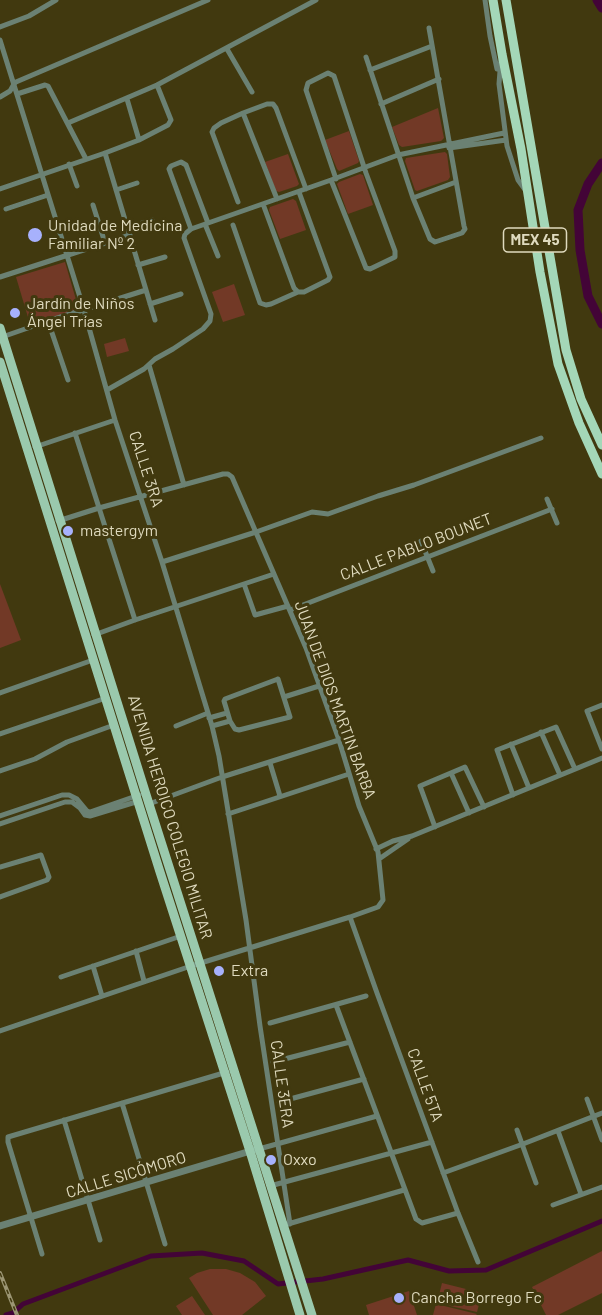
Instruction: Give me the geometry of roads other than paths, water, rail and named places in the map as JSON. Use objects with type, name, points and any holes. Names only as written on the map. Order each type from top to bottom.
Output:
[{"type":"highway","name":"MEX 45","points":[[494,0],[558,364],[579,423],[602,474]]},
{"type":"highway","name":"MEX 45","points":[[506,0],[564,341],[581,399],[602,446]]},
{"type":"main road","name":"AVENIDA HEROICO COLEGIO MILITAR","points":[[1,334],[33,447],[33,471],[56,522],[230,1071],[300,1315]]},
{"type":"main road","name":"AVENIDA HEROICO COLEGIO MILITAR","points":[[0,362],[33,447]]},
{"type":"main road","name":"AVENIDA HEROICO COLEGIO MILITAR","points":[[91,636],[93,660],[111,697],[114,725],[143,799],[180,936],[195,965]]},
{"type":"main road","name":"AVENIDA HEROICO COLEGIO MILITAR","points":[[254,1150],[287,1225],[312,1315]]},
{"type":"street","points":[[0,27],[29,16],[56,0]]},
{"type":"street","points":[[0,97],[10,92],[14,84],[208,0]]},
{"type":"street","points":[[68,123],[158,85],[316,0]]},
{"type":"street","points":[[479,0],[486,10]]},
{"type":"street","points":[[485,0],[499,76],[504,133],[518,180],[528,192]]},
{"type":"street","points":[[366,57],[413,198],[430,239],[435,242],[462,233],[465,229],[429,28]]},
{"type":"street","name":"CALLE 3RA","points":[[0,40],[84,310],[115,420],[209,715],[222,777],[249,948]]},
{"type":"street","points":[[370,70],[432,46]]},
{"type":"street","points":[[227,48],[252,92]]},
{"type":"street","points":[[499,76],[502,54]]},
{"type":"street","points":[[328,74],[334,76],[365,168],[396,254],[395,257],[370,269],[364,264],[334,179],[306,90],[308,83],[328,74]]},
{"type":"street","points":[[381,104],[438,79]]},
{"type":"street","points":[[16,94],[45,84],[48,86],[86,159]]},
{"type":"street","points":[[0,189],[105,153],[139,140],[168,125],[171,120],[158,85]]},
{"type":"street","points":[[127,99],[139,140]]},
{"type":"street","points":[[238,202],[212,132],[221,123],[267,104],[274,106],[306,189]]},
{"type":"street","points":[[243,113],[277,200]]},
{"type":"street","points":[[476,142],[504,133]]},
{"type":"street","points":[[107,390],[131,378],[208,324],[211,314],[184,238],[191,229],[398,155],[476,142],[506,140]]},
{"type":"street","points":[[105,153],[155,320]]},
{"type":"street","points":[[191,229],[170,169],[171,166],[181,162],[186,165],[218,256]]},
{"type":"street","points":[[69,164],[77,186]]},
{"type":"street","points":[[413,198],[456,182]]},
{"type":"street","points":[[116,190],[137,183]]},
{"type":"street","points":[[233,225],[260,303],[272,304],[326,281],[330,277],[299,192]]},
{"type":"street","points":[[6,209],[48,195]]},
{"type":"street","points":[[262,204],[294,288],[298,292]]},
{"type":"street","points":[[93,205],[105,243]]},
{"type":"street","points":[[127,228],[152,220]]},
{"type":"street","points":[[0,277],[130,236]]},
{"type":"street","points":[[138,265],[165,257]]},
{"type":"street","points":[[1,334],[146,290]]},
{"type":"street","points":[[150,304],[181,294]]},
{"type":"street","points":[[48,321],[68,380]]},
{"type":"street","points":[[56,522],[184,485],[149,365]]},
{"type":"street","points":[[33,447],[115,420]]},
{"type":"street","points":[[75,433],[135,620]]},
{"type":"street","points":[[162,562],[312,512],[328,514],[541,438]]},
{"type":"street","name":"JUAN DE DIOS MARTIN BARBA","points":[[184,485],[223,474],[232,477],[289,608],[319,686],[339,740],[358,806],[379,859],[382,903],[378,907],[350,917]]},
{"type":"street","points":[[547,499],[557,523]]},
{"type":"street","name":"CALLE PABLO BOUNET","points":[[244,584],[254,613],[258,615],[289,608],[428,558],[552,509]]},
{"type":"street","points":[[421,541],[433,571]]},
{"type":"street","points":[[91,636],[274,574]]},
{"type":"street","points":[[0,693],[93,660]]},
{"type":"street","points":[[278,679],[284,697],[290,717],[239,730],[234,728],[230,721],[224,700],[278,679]]},
{"type":"street","points":[[284,697],[319,686]]},
{"type":"street","points":[[0,734],[111,697]]},
{"type":"street","points":[[602,706],[587,711],[602,748]]},
{"type":"street","points":[[176,726],[209,715],[227,712]]},
{"type":"street","points":[[212,726],[230,721]]},
{"type":"street","points":[[0,771],[40,757],[67,742],[114,725]]},
{"type":"street","points":[[513,795],[497,750],[511,744],[556,727],[575,769]]},
{"type":"street","points":[[541,732],[560,776]]},
{"type":"street","points":[[0,816],[62,795],[77,799],[90,812],[222,777],[339,740]]},
{"type":"street","points":[[511,744],[529,788]]},
{"type":"street","points":[[376,849],[602,758]]},
{"type":"street","points":[[270,763],[280,796]]},
{"type":"street","points":[[435,827],[420,786],[465,767],[484,807]]},
{"type":"street","points":[[451,773],[469,813]]},
{"type":"street","points":[[228,814],[349,774]]},
{"type":"street","points":[[0,824],[72,799]]},
{"type":"street","points":[[379,859],[412,836]]},
{"type":"street","points":[[0,867],[40,855],[49,875],[47,880],[0,897]]},
{"type":"street","points":[[0,1031],[144,981],[350,917]]},
{"type":"street","name":"CALLE 5TA","points":[[350,917],[443,1173],[478,1262]]},
{"type":"street","points":[[61,977],[180,936]]},
{"type":"street","name":"CALLE 3ERA","points":[[249,948],[283,1182],[287,1225]]},
{"type":"street","points":[[135,951],[144,981]]},
{"type":"street","points":[[93,966],[102,996]]},
{"type":"street","points":[[270,1023],[366,996]]},
{"type":"street","points":[[336,1005],[414,1216],[419,1223],[422,1223],[458,1213]]},
{"type":"street","points":[[273,1062],[350,1042]]},
{"type":"street","points":[[42,1254],[8,1142],[9,1135],[230,1071]]},
{"type":"street","points":[[279,1102],[364,1079]]},
{"type":"street","points":[[587,1099],[602,1140]]},
{"type":"street","points":[[122,1103],[165,1244]]},
{"type":"street","points":[[443,1173],[602,1113]]},
{"type":"street","points":[[254,1150],[377,1116]]},
{"type":"street","points":[[64,1120],[100,1240]]},
{"type":"street","points":[[518,1130],[536,1184]]},
{"type":"street","points":[[558,1131],[581,1194]]},
{"type":"street","points":[[270,1186],[432,1142]]},
{"type":"street","name":"CALLE SICÓMORO","points":[[0,1226],[254,1150]]},
{"type":"street","points":[[554,1205],[602,1187]]},
{"type":"street","points":[[287,1225],[404,1190]]},
{"type":"waterway","points":[[597,0],[602,8]]},
{"type":"waterway","points":[[602,163],[588,184],[578,210],[580,250],[588,296],[602,324]]},
{"type":"waterway","points":[[6,1315],[13,1313],[23,1304],[151,1256],[202,1253],[244,1261],[278,1284],[323,1279],[408,1260],[449,1271],[486,1270],[602,1221]]},
{"type":"railway","points":[[0,1273],[17,1315]]},
{"type":"place","name":"Unidad de Medicina Familiar Nº 2","points":[[35,235]]},
{"type":"place","name":"Jardín de Niños Ángel Trías","points":[[15,313]]},
{"type":"place","name":"mastergym","points":[[68,531]]},
{"type":"place","name":"Extra","points":[[219,971]]},
{"type":"place","name":"Oxxo","points":[[271,1160]]},
{"type":"place","name":"Cancha Borrego Fc","points":[[399,1298]]}]
